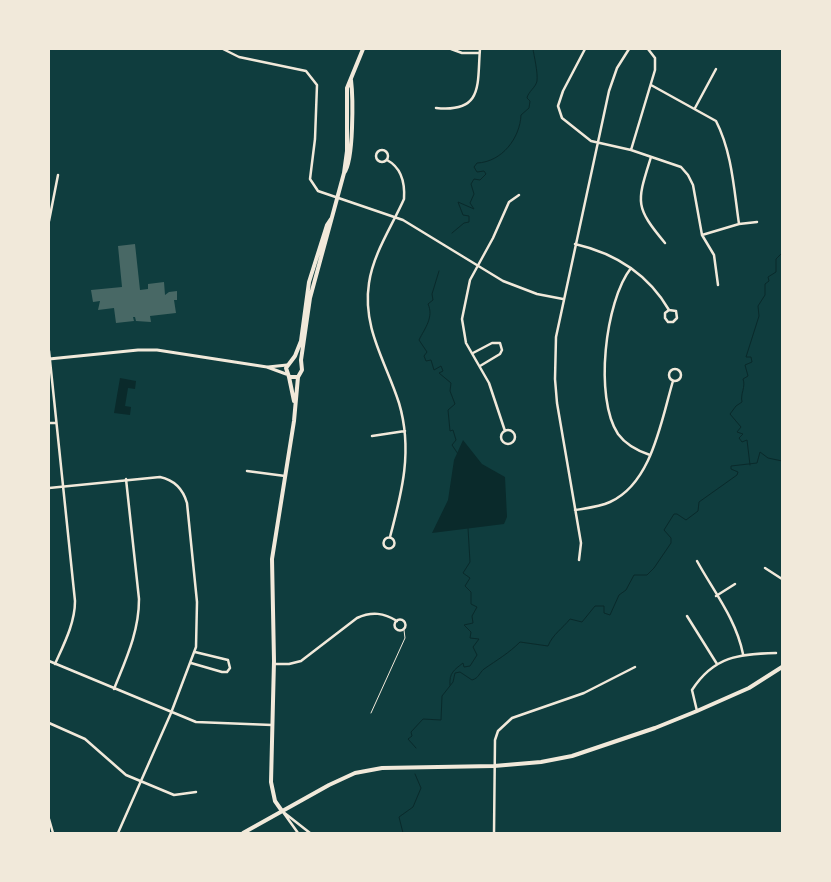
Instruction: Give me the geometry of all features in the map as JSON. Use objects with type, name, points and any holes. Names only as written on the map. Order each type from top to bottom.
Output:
[{"type":"main road","points":[[282,811],[275,801],[271,782],[274,664],[272,559],[298,377],[301,372],[310,298],[344,173],[348,168],[351,154],[351,80],[355,64],[363,49]]},
{"type":"main road","points":[[295,406],[287,375],[289,364],[300,341],[309,282],[326,224],[331,220]]},
{"type":"main road","points":[[289,364],[296,363],[301,366]]},
{"type":"main road","points":[[287,375],[298,377]]},
{"type":"main road","points":[[243,833],[328,785],[355,773],[382,768],[494,766],[541,762],[572,756],[655,728],[697,711],[749,688],[782,667]]},
{"type":"street","points":[[223,49],[239,57],[306,71],[317,86],[315,140],[310,179],[318,190],[396,217],[517,288],[563,299]]},
{"type":"street","points":[[451,49],[462,53],[480,53]]},
{"type":"street","points":[[436,108],[463,107],[472,100],[478,87],[480,49]]},
{"type":"street","points":[[585,49],[570,76],[558,106],[560,115],[584,138],[631,150],[681,167],[688,174],[693,185],[702,235],[714,255],[718,285]]},
{"type":"street","points":[[579,560],[581,542],[555,379],[556,336],[597,142],[613,78],[629,49]]},
{"type":"street","points":[[631,150],[655,70],[655,58],[648,49]]},
{"type":"street","points":[[695,108],[716,69]]},
{"type":"street","points":[[651,86],[716,121],[721,132],[732,173],[739,224]]},
{"type":"street","points":[[382,150],[387,152],[387,160],[378,161],[377,153],[382,150]]},
{"type":"street","points":[[651,158],[640,192],[641,201],[645,220],[664,243]]},
{"type":"street","points":[[387,160],[397,168],[404,183],[404,200],[372,269],[367,307],[372,335],[399,403],[405,431],[405,474],[390,537],[384,542],[388,548],[391,548],[394,543],[390,537]]},
{"type":"street","points":[[49,221],[50,205],[58,176]]},
{"type":"street","points":[[505,431],[489,383],[463,334],[462,319],[466,290],[477,266],[509,202],[519,195]]},
{"type":"street","points":[[702,235],[739,224],[757,222]]},
{"type":"street","points":[[575,244],[597,249],[631,268],[655,291],[669,310],[674,310],[677,313],[676,320],[673,322],[665,318],[665,313],[669,310]]},
{"type":"street","points":[[631,268],[619,286],[614,301],[606,345],[606,382],[611,420],[618,434],[630,446],[650,455]]},
{"type":"street","points":[[472,353],[492,343],[500,343],[502,350],[500,354],[480,366]]},
{"type":"street","points":[[49,359],[154,350],[268,367],[287,375]]},
{"type":"street","points":[[49,351],[75,613],[55,664]]},
{"type":"street","points":[[268,367],[289,364]]},
{"type":"street","points":[[575,510],[601,505],[619,497],[638,478],[650,455],[673,382],[670,378],[670,373],[677,369],[681,372],[682,377],[678,382],[673,382]]},
{"type":"street","points":[[49,423],[56,422]]},
{"type":"street","points":[[509,430],[514,433],[514,439],[510,443],[504,443],[501,439],[501,434],[505,431],[509,430]]},
{"type":"street","points":[[372,436],[405,431]]},
{"type":"street","points":[[247,471],[285,476]]},
{"type":"street","points":[[49,488],[166,478],[181,488],[186,497],[198,602],[198,634],[191,663],[171,713],[118,833]]},
{"type":"street","points":[[114,689],[133,642],[139,617],[139,600],[126,480]]},
{"type":"street","points":[[697,561],[716,596],[735,624],[743,654]]},
{"type":"street","points":[[765,568],[782,579]]},
{"type":"street","points":[[716,596],[735,584]]},
{"type":"street","points":[[274,664],[289,664],[301,661],[366,614],[380,614],[397,621],[401,620],[405,622],[404,630],[396,628],[397,621]]},
{"type":"street","points":[[687,616],[717,664]]},
{"type":"street","points":[[191,663],[222,672],[230,668],[228,660],[194,652]]},
{"type":"street","points":[[697,711],[692,690],[698,680],[717,664],[732,656],[776,653]]},
{"type":"street","points":[[49,661],[171,713],[202,723],[272,725]]},
{"type":"street","points":[[494,833],[495,740],[498,730],[512,718],[584,693],[635,667]]},
{"type":"street","points":[[49,723],[85,739],[121,772],[140,781],[174,795],[196,792]]},
{"type":"street","points":[[282,811],[298,833],[303,828]]},
{"type":"street","points":[[282,811],[310,833]]},
{"type":"street","points":[[49,819],[53,833]]},
{"type":"lane","points":[[371,713],[405,638],[404,630]]},
{"type":"water","points":[[120,378],[136,381],[135,389],[128,388],[125,406],[131,407],[130,415],[114,413]]},
{"type":"water","points":[[463,440],[482,464],[505,477],[507,517],[504,524],[432,533],[448,500],[454,460]]},
{"type":"building","points":[[135,244],[140,290],[148,289],[148,284],[164,282],[165,295],[169,292],[177,291],[177,300],[174,300],[176,313],[150,316],[151,322],[136,321],[135,317],[133,317],[134,321],[116,323],[114,308],[98,310],[100,301],[93,302],[91,290],[122,287],[118,246]]},
{"type":"waterway","points":[[452,233],[464,223],[469,222],[469,216],[463,215],[458,202],[474,209],[470,203],[474,194],[471,184],[474,179],[480,180],[486,174],[484,171],[477,172],[474,167],[477,163],[486,162],[494,158],[508,147],[517,132],[521,115],[529,108],[530,101],[527,98],[537,81],[533,49]]},
{"type":"waterway","points":[[750,465],[747,440],[742,442],[739,438],[743,434],[737,432],[741,427],[730,414],[742,402],[743,379],[748,376],[745,365],[752,362],[751,357],[746,357],[759,316],[758,306],[765,295],[765,284],[769,281],[768,277],[776,272],[776,259],[782,253]]},
{"type":"waterway","points":[[439,271],[432,294],[433,300],[428,304],[430,309],[429,318],[419,340],[427,352],[424,356],[426,361],[431,360],[434,370],[441,366],[443,371],[439,373],[451,383],[450,391],[455,404],[448,410],[450,431],[453,430],[456,440],[452,445],[458,454]]},
{"type":"waterway","points":[[416,748],[408,739],[412,736],[411,732],[423,719],[441,720],[442,696],[453,682],[455,673],[460,672],[472,680],[520,642],[548,646],[555,635],[570,619],[582,622],[595,606],[604,606],[604,613],[610,615],[619,595],[626,590],[634,575],[647,575],[671,543],[671,538],[664,530],[674,514],[686,520],[698,511],[699,502],[737,475],[738,472],[731,469],[731,466],[757,463],[760,452],[768,458],[782,461]]},
{"type":"waterway","points":[[450,685],[450,677],[455,670],[463,663],[464,667],[470,666],[477,655],[473,647],[479,639],[470,638],[471,632],[464,625],[473,623],[472,616],[477,607],[471,604],[471,592],[465,586],[470,578],[463,573],[470,562],[468,528]]},
{"type":"waterway","points":[[403,833],[399,817],[413,807],[421,788],[415,774]]}]
